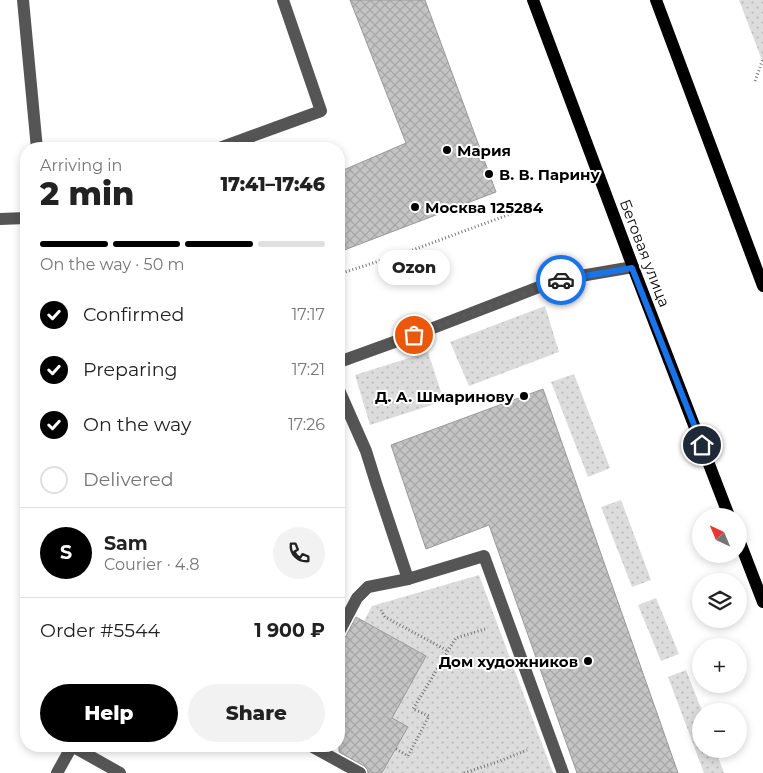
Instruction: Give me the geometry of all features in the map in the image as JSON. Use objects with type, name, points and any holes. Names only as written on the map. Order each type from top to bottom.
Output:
[{"type":"main road","name":"Беговая улица","points":[[533,0],[632,268],[726,508]]},
{"type":"main road","points":[[656,0],[763,286]]},
{"type":"main road","points":[[748,562],[763,602]]},
{"type":"street","points":[[23,0],[36,142]]},
{"type":"street","points":[[236,142],[321,111],[283,0]]},
{"type":"street","points":[[0,219],[20,218]]},
{"type":"street","points":[[345,360],[557,280],[632,268]]},
{"type":"street","points":[[345,404],[366,451],[408,579]]},
{"type":"street","points":[[345,621],[357,598],[368,587],[408,579],[484,556],[563,773]]},
{"type":"street","points":[[57,773],[69,752]]},
{"type":"street","points":[[83,752],[120,773]]},
{"type":"street","points":[[322,752],[360,773]]},
{"type":"path","points":[[755,81],[763,59]]},
{"type":"path","points":[[345,272],[410,251],[532,206]]},
{"type":"path","points":[[368,587],[385,617],[448,651]]},
{"type":"path","points":[[396,749],[408,756],[429,716],[413,709],[456,638],[508,621]]},
{"type":"path","points":[[464,773],[500,761],[551,740]]},
{"type":"shaded area","points":[[739,0],[763,0],[763,63]]},
{"type":"shaded area","points":[[545,306],[559,352],[469,386],[450,342]]},
{"type":"shaded area","points":[[428,352],[444,401],[370,425],[355,375]]},
{"type":"shaded area","points":[[574,374],[610,468],[588,477],[551,382]]},
{"type":"shaded area","points":[[621,500],[651,580],[632,587],[601,507]]},
{"type":"shaded area","points":[[479,575],[553,773],[384,773],[408,728],[392,718],[426,656],[364,621],[372,606]]},
{"type":"shaded area","points":[[656,598],[679,654],[661,661],[638,605]]},
{"type":"shaded area","points":[[686,670],[692,685],[692,693],[695,693],[699,703],[692,703],[692,741],[668,677]]},
{"type":"shaded area","points":[[698,758],[718,758],[724,773],[704,773]]},
{"type":"building","points":[[350,0],[425,0],[496,192],[345,250],[345,169],[406,143]]},
{"type":"building","name":"Дом художников","points":[[543,389],[678,773],[577,773],[489,525],[426,549],[391,445]]},
{"type":"building","points":[[356,617],[426,656],[392,718],[408,727],[382,773],[368,773],[364,766],[339,752],[345,752],[346,636]]},
{"type":"way so far","points":[[414,335],[561,280]]},
{"type":"place","name":"Мария","points":[[447,150]]},
{"type":"place","name":"В. В. Парину","points":[[489,174]]},
{"type":"place","name":"Москва 125284","points":[[415,207]]},
{"type":"place","name":"Ozon","points":[[414,335]]},
{"type":"place","name":"Д. А. Шмаринову","points":[[524,396]]},
{"type":"place","name":"Дом художников","points":[[588,661]]},
{"type":"route","points":[[561,280],[632,268],[702,445]]}]
